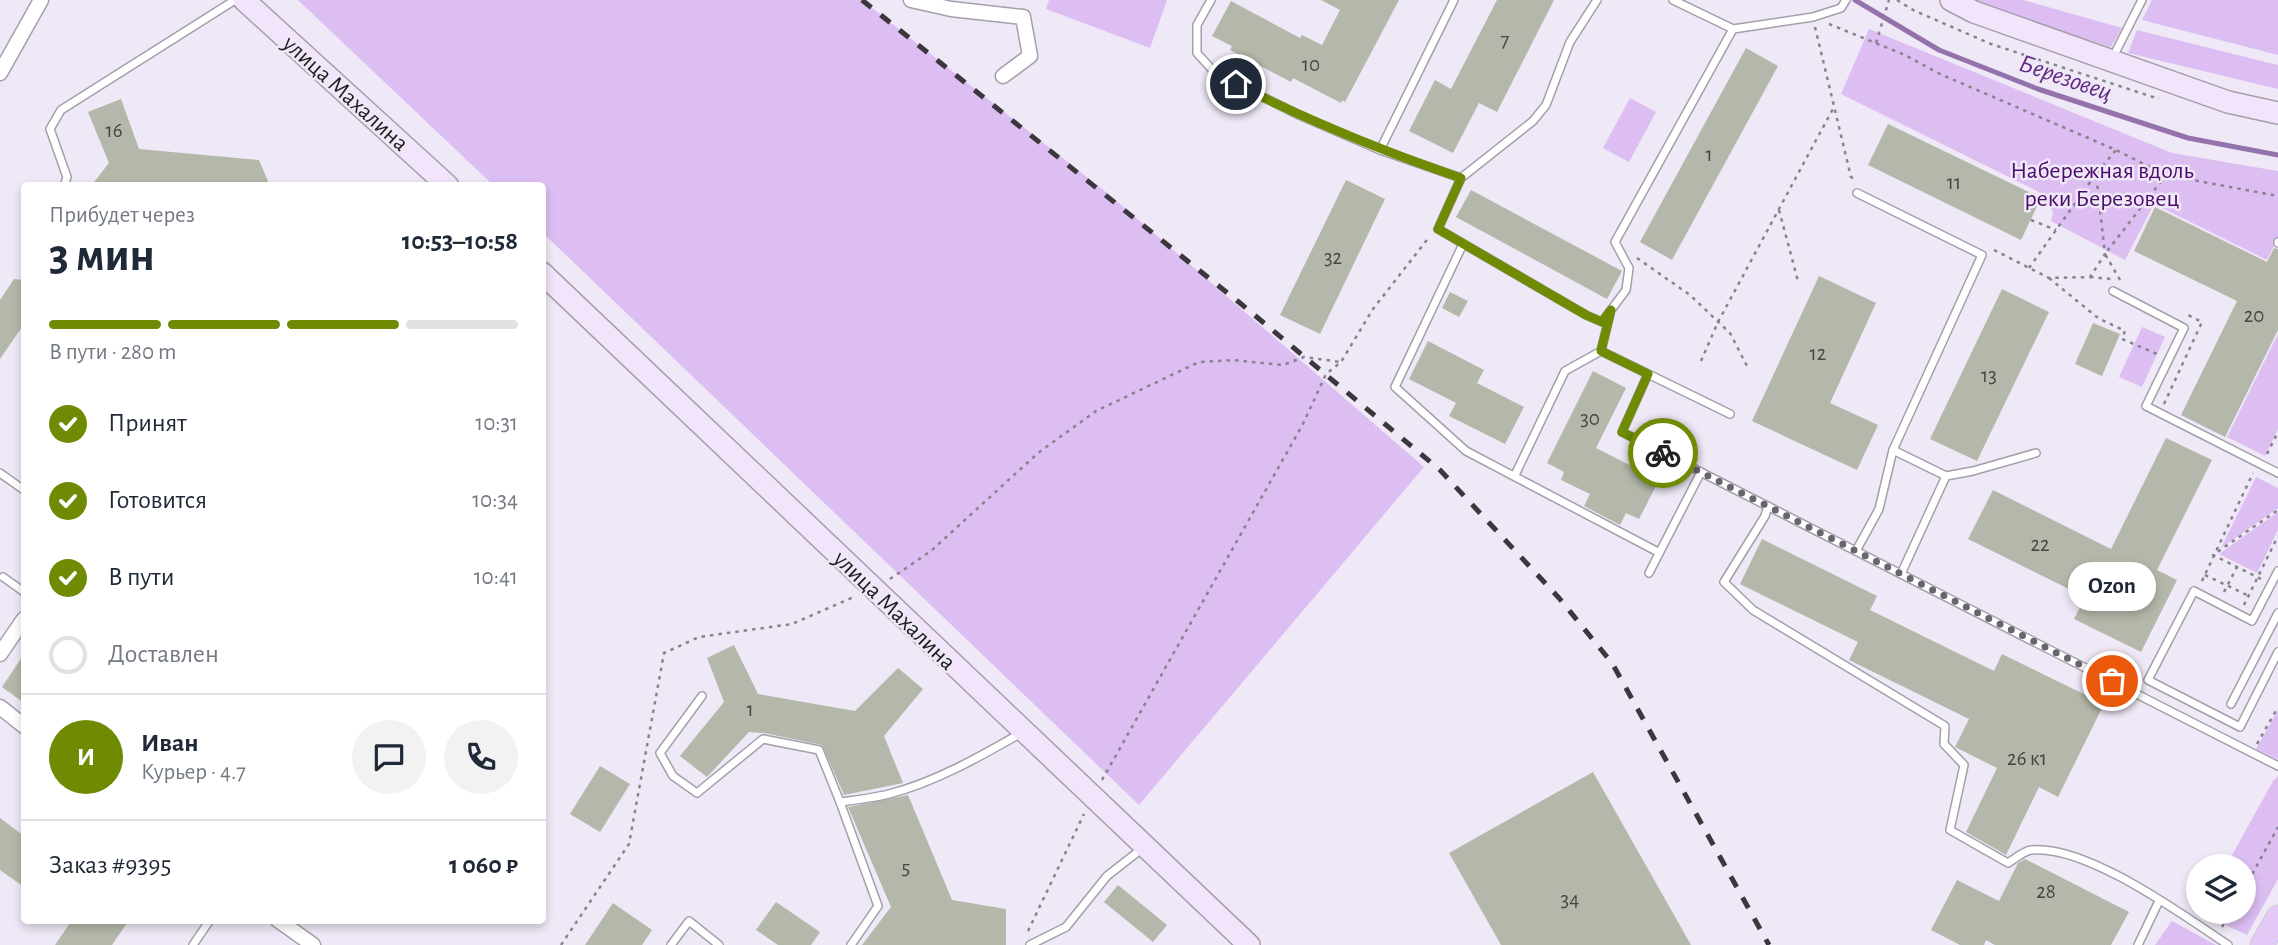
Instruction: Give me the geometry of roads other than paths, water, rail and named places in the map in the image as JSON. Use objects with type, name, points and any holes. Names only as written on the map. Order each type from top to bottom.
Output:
[{"type":"main road","points":[[2262,945],[2278,917]]},
{"type":"street","points":[[0,73],[41,0]]},
{"type":"street","name":"улица Махалина","points":[[244,0],[444,182]]},
{"type":"street","points":[[911,0],[951,9],[1023,17],[1030,56],[1003,76]]},
{"type":"street","points":[[1951,0],[1974,12],[2228,102],[2278,113]]},
{"type":"street","name":"улица Махалина","points":[[546,277],[1249,945]]},
{"type":"street","points":[[0,654],[21,623]]},
{"type":"street","points":[[0,707],[21,724]]},
{"type":"street","points":[[284,924],[313,945]]},
{"type":"lane","points":[[65,182],[67,177],[50,129],[61,110],[234,0]]},
{"type":"lane","points":[[1211,0],[1197,25],[1197,52],[1215,73],[1299,115],[1380,150],[1461,178]]},
{"type":"lane","points":[[1380,150],[1454,0]]},
{"type":"lane","points":[[1597,0],[1570,42],[1546,105],[1533,121],[1461,178],[1438,229],[1602,322],[1626,290],[1629,268],[1615,242],[1733,29]]},
{"type":"lane","points":[[1673,0],[1733,29],[1813,17],[1841,8],[1846,0]]},
{"type":"lane","points":[[2111,61],[2142,0]]},
{"type":"lane","points":[[1856,551],[1879,509],[1893,450],[1982,255],[1857,193]]},
{"type":"lane","points":[[1463,244],[1395,387],[1466,451],[1658,552]]},
{"type":"lane","points":[[2113,291],[2184,328],[2146,406],[2278,473]]},
{"type":"lane","points":[[1515,475],[1565,371],[1601,351],[1611,310]]},
{"type":"lane","points":[[1601,351],[1730,414]]},
{"type":"lane","points":[[1648,374],[1622,432],[2278,766]]},
{"type":"lane","points":[[1893,450],[1946,476],[2036,453]]},
{"type":"lane","points":[[1649,573],[1701,472]]},
{"type":"lane","points":[[0,473],[21,488]]},
{"type":"lane","points":[[1900,574],[1946,476]]},
{"type":"lane","points":[[1768,506],[1765,516],[1724,582],[1753,610],[1945,726],[1944,744],[1964,765],[1950,831],[2008,863],[2029,850],[2066,854],[2113,873],[2228,945]]},
{"type":"lane","points":[[2278,571],[2252,621],[2194,591],[2148,680],[2240,727],[2278,652]]},
{"type":"lane","points":[[3,577],[21,590]]},
{"type":"lane","points":[[2231,704],[2278,613]]},
{"type":"lane","points":[[702,696],[660,752],[673,776],[696,793],[763,739],[819,750],[878,906],[851,945]]},
{"type":"lane","points":[[840,802],[888,795],[914,786],[985,754],[1024,732]]},
{"type":"lane","points":[[1030,945],[1066,927],[1107,876],[1145,846]]},
{"type":"lane","points":[[2138,945],[2160,901]]},
{"type":"lane","points":[[671,945],[689,921],[719,945]]},
{"type":"lane","points":[[192,945],[207,924]]},
{"type":"waterway","name":"Березовец","points":[[1855,0],[1939,50],[2038,89],[2188,138],[2278,155]]},
{"type":"railway","points":[[862,0],[1240,303],[1440,470],[1559,598],[1612,663],[1769,945]]},
{"type":"place","name":"Ozon","points":[[2112,681]]},
{"type":"park label","name":"Набережная вдоль реки Березовец","points":[[2102,184]]}]
